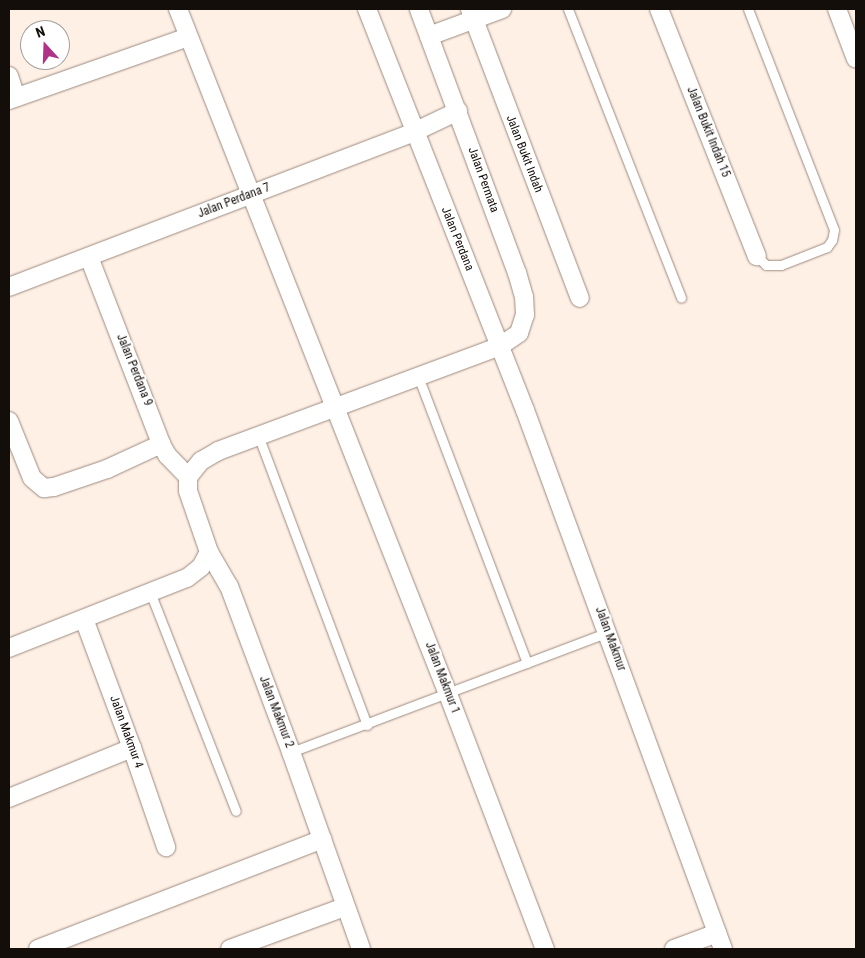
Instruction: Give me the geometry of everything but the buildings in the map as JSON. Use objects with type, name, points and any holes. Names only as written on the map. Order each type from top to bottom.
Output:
[{"type":"street","name":"Jalan Makmur 1","points":[[178,9],[253,194],[448,694],[545,949]]},
{"type":"street","name":"Jalan Perdana","points":[[367,9],[500,346]]},
{"type":"street","name":"Jalan Permata","points":[[419,9],[510,251],[524,297],[525,315],[519,333],[500,346]]},
{"type":"street","points":[[429,36],[472,14],[502,9]]},
{"type":"street","name":"Jalan Bukit Indah 15","points":[[659,9],[757,256]]},
{"type":"street","points":[[837,9],[856,59]]},
{"type":"street","name":"Jalan Bukit Indah","points":[[472,14],[580,298]]},
{"type":"street","points":[[9,76],[13,99],[188,37]]},
{"type":"street","name":"Jalan Perdana 7","points":[[9,287],[414,132],[458,111]]},
{"type":"street","name":"Jalan Perdana 9","points":[[89,257],[161,444],[167,455],[188,477]]},
{"type":"street","points":[[188,477],[201,461],[218,450],[500,346]]},
{"type":"street","name":"Jalan Makmur","points":[[500,346],[608,632],[720,941]]},
{"type":"street","points":[[10,430],[32,478],[44,488],[54,487],[107,469],[161,444]]},
{"type":"street","name":"Jalan Makmur 2","points":[[188,477],[188,491],[210,552],[229,586],[292,752],[361,949]]},
{"type":"street","points":[[9,648],[187,578],[201,566],[210,552]]},
{"type":"street","name":"Jalan Makmur 4","points":[[84,619],[132,748],[166,847]]},
{"type":"street","points":[[9,798],[132,748]]},
{"type":"street","points":[[38,949],[323,839]]},
{"type":"street","points":[[230,949],[345,907]]},
{"type":"street","points":[[674,949],[720,941]]},
{"type":"lane","points":[[568,9],[681,298]]},
{"type":"lane","points":[[748,9],[834,230],[832,240],[827,248],[781,265],[766,265],[757,256]]},
{"type":"lane","points":[[418,376],[528,663]]},
{"type":"lane","points":[[258,435],[367,725]]},
{"type":"lane","points":[[150,592],[236,811]]},
{"type":"lane","points":[[292,752],[608,632]]}]
